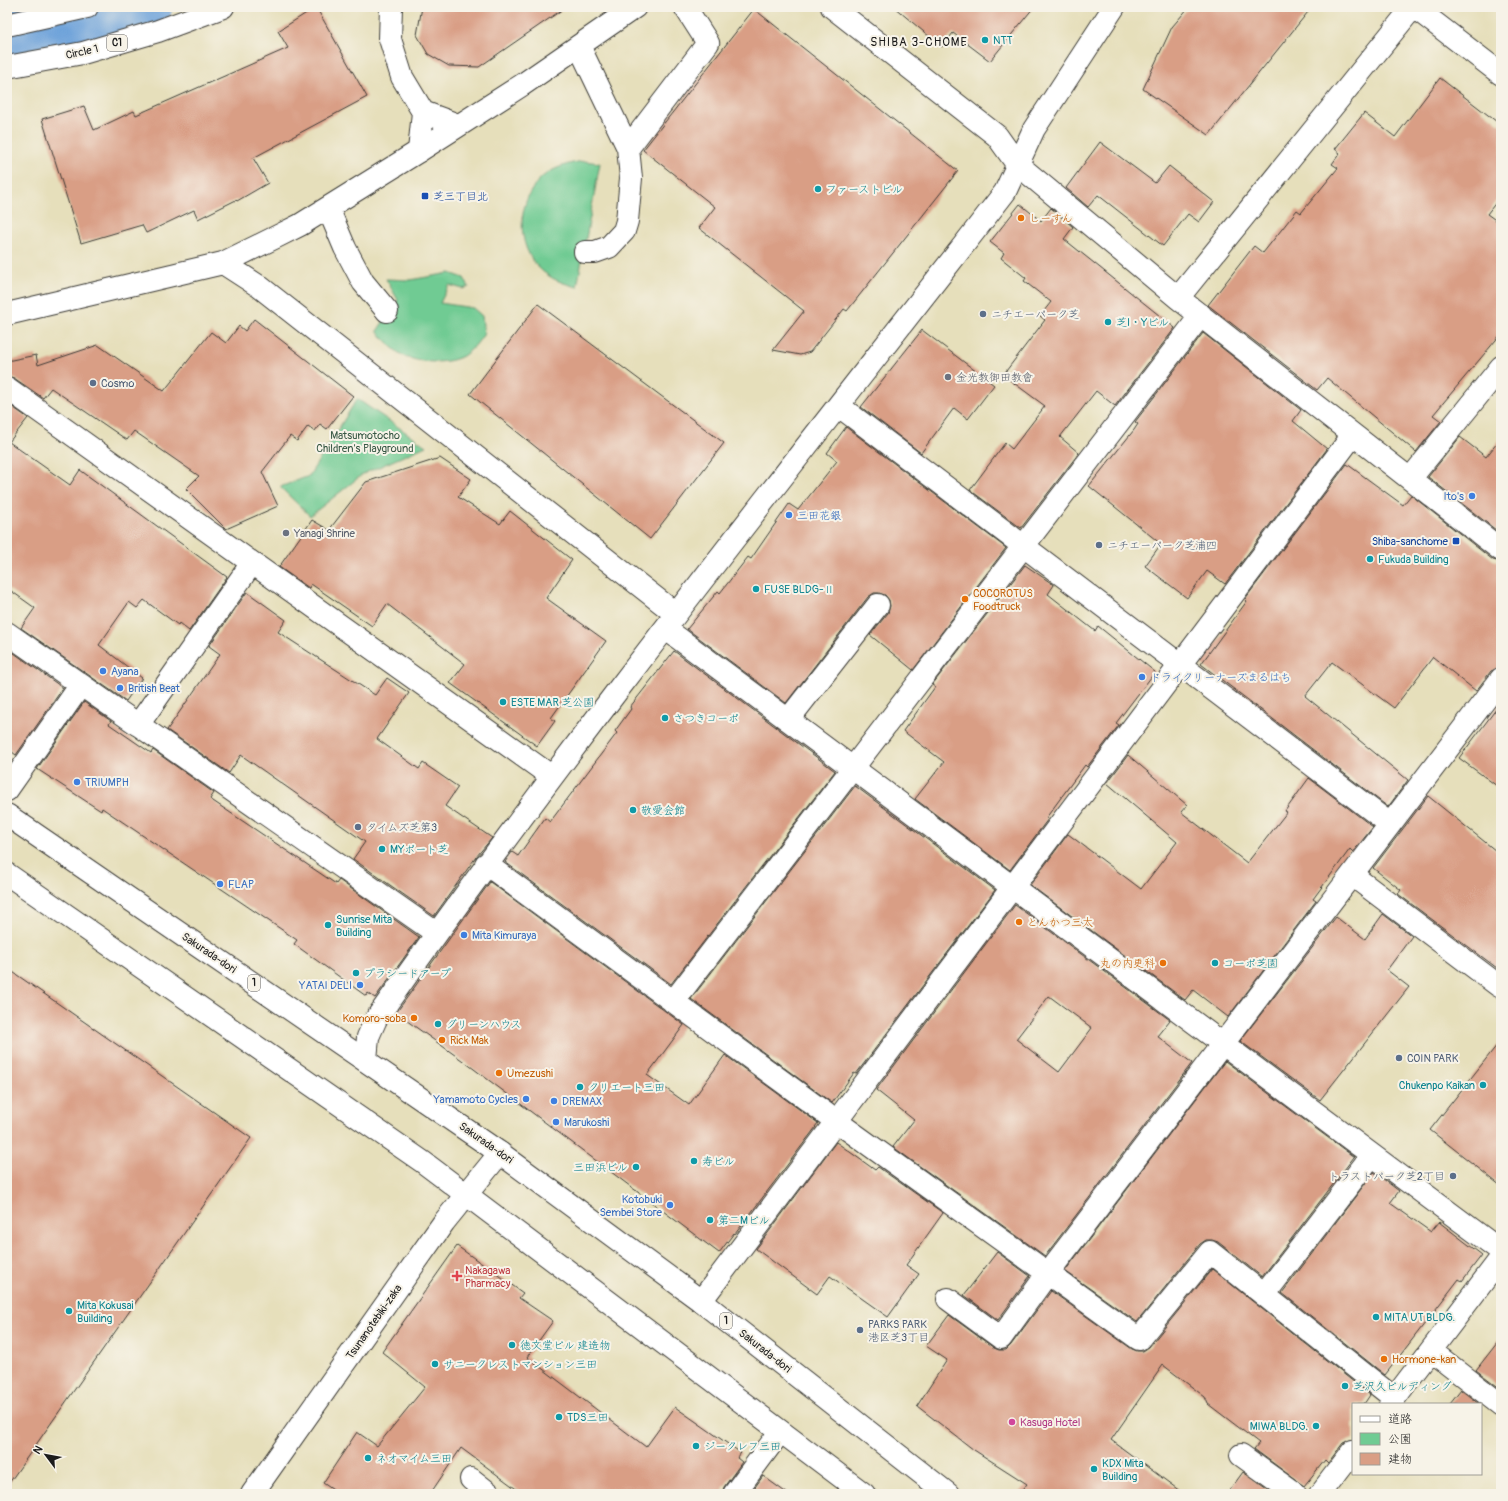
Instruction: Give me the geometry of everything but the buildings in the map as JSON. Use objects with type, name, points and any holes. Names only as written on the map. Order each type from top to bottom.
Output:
[{"type":"main road","points":[[7,25],[88,7]]},
{"type":"main road","name":"Circle 1","points":[[7,67],[83,53],[158,31],[223,7]]},
{"type":"main road","points":[[391,7],[390,39],[402,77],[423,112],[419,151]]},
{"type":"main road","points":[[7,314],[223,263],[300,225],[328,208],[458,126],[580,46],[635,7]]},
{"type":"main road","points":[[628,148],[708,43],[685,7]]},
{"type":"main road","points":[[832,7],[998,136],[1018,164],[1178,298],[1201,314],[1501,550]]},
{"type":"main road","points":[[366,1060],[368,1037],[376,1019],[486,864],[551,776],[1005,192],[1034,129],[1114,7]]},
{"type":"main road","points":[[1178,298],[1413,7],[1501,74]]},
{"type":"main road","points":[[580,46],[628,148],[631,178],[627,221],[624,231],[609,247],[595,252],[585,252]]},
{"type":"main road","points":[[423,112],[458,126]]},
{"type":"main road","points":[[328,208],[345,248],[363,282],[387,311]]},
{"type":"main road","points":[[223,263],[260,287],[671,621],[788,720],[1501,1251]]},
{"type":"main road","points":[[673,1002],[1201,314]]},
{"type":"main road","points":[[1410,479],[1501,367]]},
{"type":"main road","points":[[7,388],[551,776]]},
{"type":"main road","points":[[839,406],[1390,824]]},
{"type":"main road","points":[[701,1301],[1353,435]]},
{"type":"main road","points":[[138,726],[252,563]]},
{"type":"main road","points":[[788,720],[878,605]]},
{"type":"main road","points":[[7,633],[80,686],[436,933]]},
{"type":"main road","points":[[948,1299],[1001,1338],[1048,1273],[1501,679]]},
{"type":"main road","points":[[7,790],[80,686]]},
{"type":"main road","name":"Sakurada-dori","points":[[7,815],[500,1153],[701,1301],[948,1494]]},
{"type":"main road","points":[[486,864],[836,1121],[1139,1339],[1210,1252],[1392,1401],[1501,1258]]},
{"type":"main road","points":[[7,874],[423,1162],[864,1494]]},
{"type":"main road","points":[[1352,875],[1500,985]]},
{"type":"main road","name":"Tsunanotebiki-zaka","points":[[252,1494],[444,1222],[500,1153]]},
{"type":"main road","points":[[1264,1295],[1372,1155]]},
{"type":"main road","points":[[1431,1351],[1501,1405]]},
{"type":"main road","points":[[734,1494],[780,1432]]},
{"type":"main road","points":[[1331,1490],[1352,1453]]},
{"type":"main road","points":[[1241,1455],[1295,1494]]},
{"type":"main road","points":[[471,1479],[490,1494]]},
{"type":"green space","points":[[584,161],[600,163],[577,287],[556,280],[538,267],[524,242],[522,228],[526,200],[542,177],[562,166]]},
{"type":"green space","points":[[450,273],[464,278],[469,287],[463,289],[449,285],[440,303],[473,308],[482,316],[484,334],[463,356],[449,361],[432,362],[416,360],[398,353],[377,331],[398,300],[386,279],[410,280]]},
{"type":"green space","name":"Matsumotocho Children's Playground","points":[[357,399],[426,446],[363,474],[310,516],[280,487],[309,476]]},
{"type":"waterway","points":[[7,40],[142,7]]},
{"type":"place","name":"NTT","points":[[985,40]]},
{"type":"place","name":"ファーストビル","points":[[818,189]]},
{"type":"place","name":"芝三丁目北","points":[[425,196]]},
{"type":"place","name":"しーすん","points":[[1021,218]]},
{"type":"place","name":"ニチエーパーク芝","points":[[983,314]]},
{"type":"place","name":"芝I・Yビル","points":[[1108,322]]},
{"type":"place","name":"金光教御田教會","points":[[948,377]]},
{"type":"place","name":"Cosmo","points":[[93,383]]},
{"type":"place","name":"Ito's","points":[[1472,496]]},
{"type":"place","name":"三田花銀","points":[[789,515]]},
{"type":"place","name":"Yanagi Shrine","points":[[286,533]]},
{"type":"place","name":"Shiba-sanchome","points":[[1456,541]]},
{"type":"place","name":"ニチエーパーク芝浦四","points":[[1099,545]]},
{"type":"place","name":"Fukuda Building","points":[[1370,559]]},
{"type":"place","name":"FUSE BLDG-Ⅱ","points":[[756,589]]},
{"type":"place","name":"COCOROTUS Foodtruck","points":[[965,599]]},
{"type":"place","name":"Ayana","points":[[103,671]]},
{"type":"place","name":"ドライクリーナーズまるはち","points":[[1142,677]]},
{"type":"place","name":"British Beat","points":[[120,688]]},
{"type":"place","name":"ESTE MAR 芝公園","points":[[503,702]]},
{"type":"place","name":"さつきコーポ","points":[[665,718]]},
{"type":"place","name":"TRIUMPH","points":[[77,782]]},
{"type":"place","name":"敬愛会館","points":[[633,810]]},
{"type":"place","name":"タイムズ芝第3","points":[[358,827]]},
{"type":"place","name":"MYポート芝","points":[[382,849]]},
{"type":"place","name":"FLAP","points":[[220,884]]},
{"type":"place","name":"とんかつ三太","points":[[1019,922]]},
{"type":"place","name":"Sunrise Mita Building","points":[[328,925]]},
{"type":"place","name":"Mita Kimuraya","points":[[464,935]]},
{"type":"place","name":"丸の内更科","points":[[1163,963]]},
{"type":"place","name":"コーポ芝園","points":[[1215,963]]},
{"type":"place","name":"プラシードアープ","points":[[356,973]]},
{"type":"place","name":"YATAI DELI","points":[[360,985]]},
{"type":"place","name":"Komoro-soba","points":[[414,1018]]},
{"type":"place","name":"グリーンハウス","points":[[438,1024]]},
{"type":"place","name":"Rick Mak","points":[[442,1040]]},
{"type":"place","name":"COIN PARK","points":[[1399,1058]]},
{"type":"place","name":"Umezushi","points":[[499,1073]]},
{"type":"place","name":"Chukenpo Kaikan","points":[[1483,1085]]},
{"type":"place","name":"クリエート三田","points":[[580,1087]]},
{"type":"place","name":"Yamamoto Cycles","points":[[526,1099]]},
{"type":"place","name":"DREMAX","points":[[554,1101]]},
{"type":"place","name":"Marukoshi","points":[[556,1122]]},
{"type":"place","name":"寿ビル","points":[[694,1161]]},
{"type":"place","name":"三田浜ビル","points":[[636,1167]]},
{"type":"place","name":"トラストパーク芝2丁目","points":[[1453,1176]]},
{"type":"place","name":"Kotobuki Sembei Store","points":[[670,1205]]},
{"type":"place","name":"第二Mビル","points":[[710,1220]]},
{"type":"place","name":"Nakagawa Pharmacy","points":[[457,1276]]},
{"type":"place","name":"Mita Kokusai Building","points":[[69,1311]]},
{"type":"place","name":"MITA UT BLDG.","points":[[1376,1317]]},
{"type":"place","name":"PARKS PARK 港区芝3丁目","points":[[860,1330]]},
{"type":"place","name":"徳文堂ビル 建造物","points":[[512,1345]]},
{"type":"place","name":"Hormone-kan","points":[[1384,1359]]},
{"type":"place","name":"サニークレストマンション三田","points":[[435,1364]]},
{"type":"place","name":"芝沢久ビルディング","points":[[1345,1386]]},
{"type":"place","name":"TDS三田","points":[[559,1417]]},
{"type":"place","name":"Kasuga Hotel","points":[[1012,1422]]},
{"type":"place","name":"MIWA BLDG.","points":[[1316,1426]]},
{"type":"place","name":"ジークレフ三田","points":[[696,1446]]},
{"type":"place","name":"ネオマイム三田","points":[[368,1458]]},
{"type":"place","name":"KDX Mita Building","points":[[1094,1469]]},
{"type":"district","name":"SHIBA 3-CHOME","points":[[919,42]]}]
